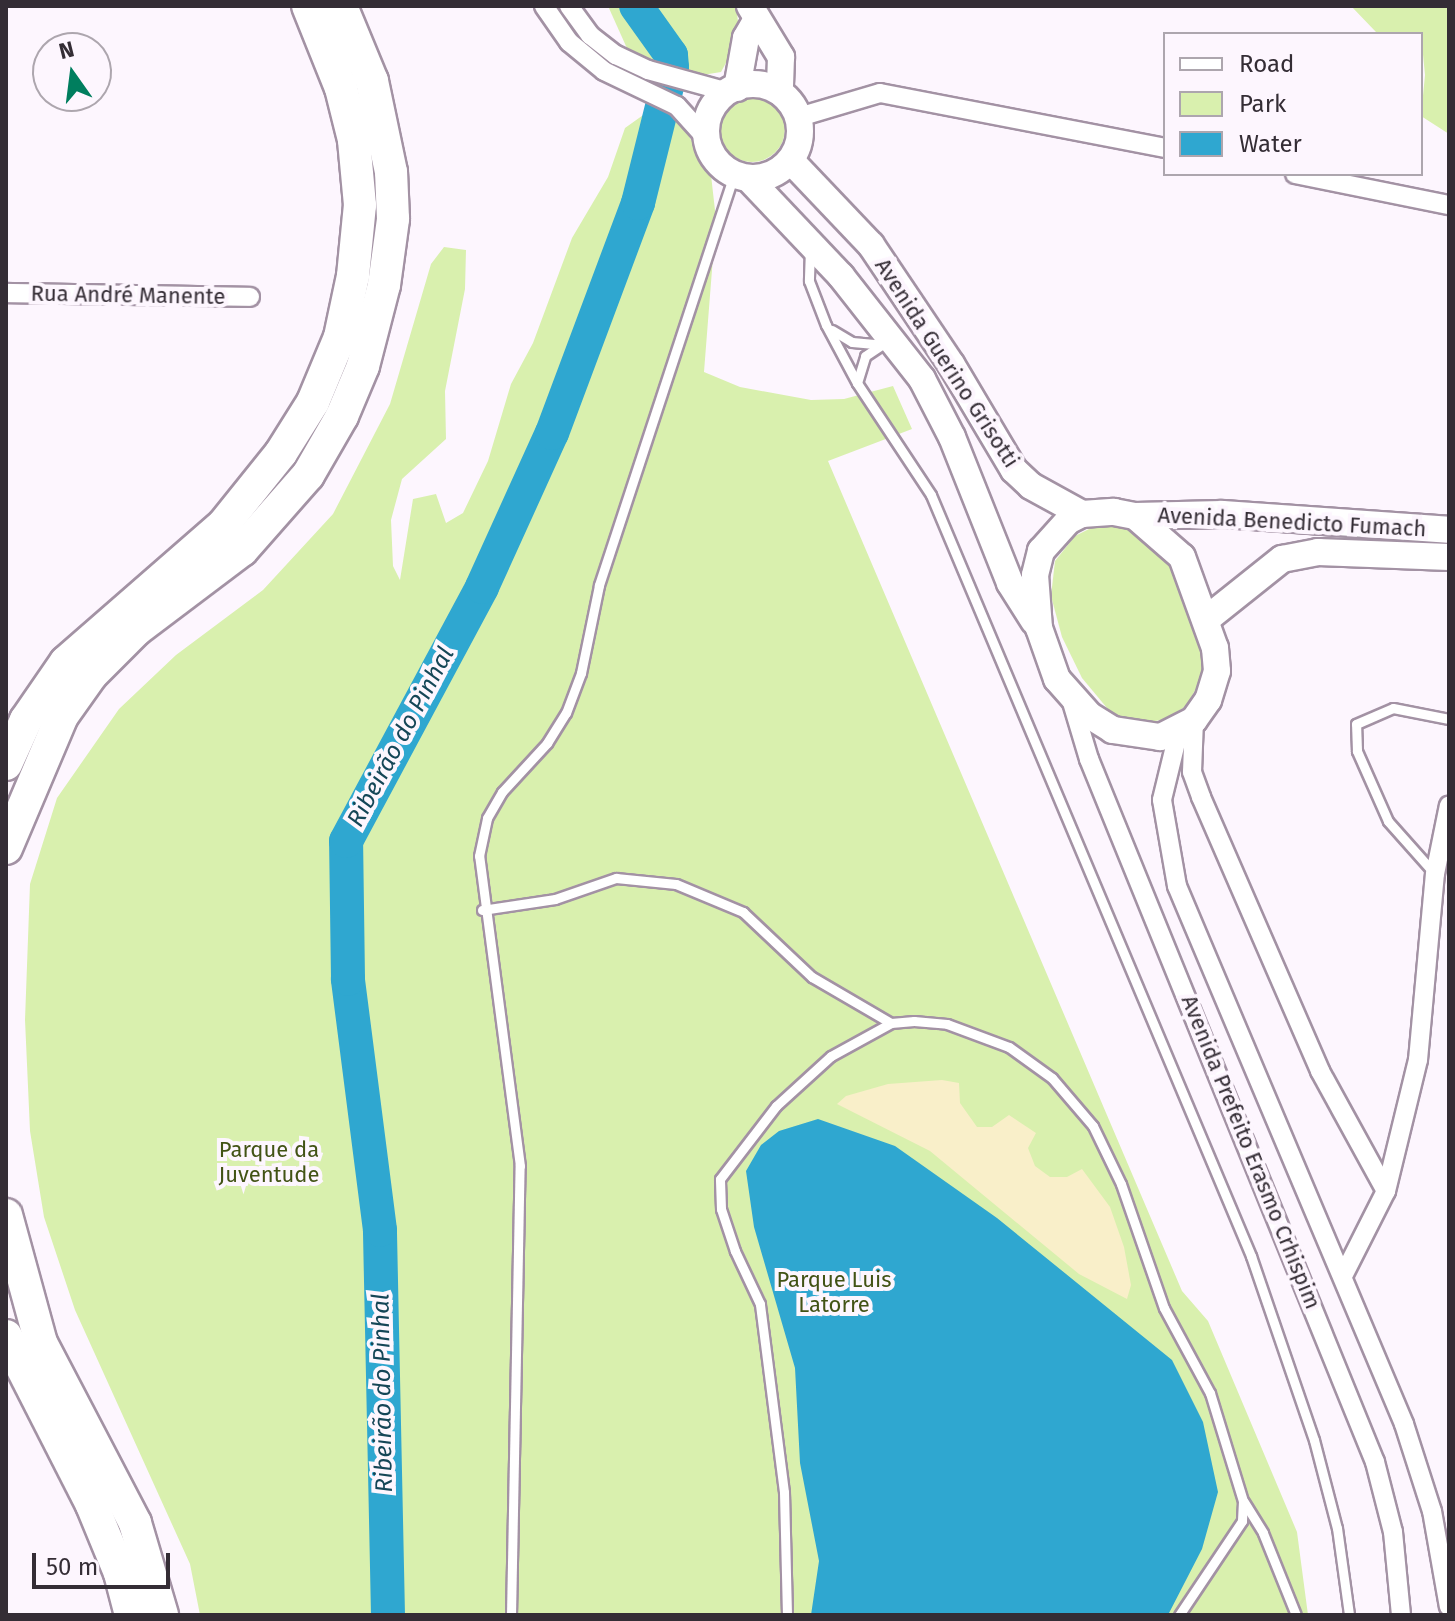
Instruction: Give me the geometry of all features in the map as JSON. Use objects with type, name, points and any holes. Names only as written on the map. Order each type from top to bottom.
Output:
[{"type":"highway","points":[[6,764],[26,720],[66,662],[224,524],[281,453],[313,402],[340,337],[353,276],[358,179],[341,88],[308,6]]},
{"type":"highway","points":[[6,848],[62,716],[91,675],[137,629],[242,550],[308,475],[342,416],[363,366],[384,285],[393,219],[391,172],[376,94],[341,6]]},
{"type":"highway","points":[[6,1215],[41,1343],[135,1523],[162,1615]]},
{"type":"highway","points":[[6,1336],[92,1505],[120,1573],[131,1615]]},
{"type":"main road","points":[[732,90],[754,13]]},
{"type":"main road","points":[[754,13],[781,57],[780,92]]},
{"type":"main road","points":[[751,84],[780,92],[799,117],[798,147],[791,161],[765,177],[742,177],[711,154],[706,138],[712,107],[732,90],[751,84]]},
{"type":"main road","name":"Avenida Guerino Grisotti","points":[[791,161],[871,245],[951,364],[1014,470],[1031,486],[1082,514]]},
{"type":"main road","name":"Avenida Guerino Grisotti","points":[[742,177],[810,246],[886,341],[952,437],[1000,561],[1039,628]]},
{"type":"main road","points":[[1082,514],[1135,516],[1182,557],[1208,618],[1217,671],[1208,700],[1186,725],[1160,737],[1113,730],[1071,696],[1057,679],[1039,628],[1035,575],[1041,551],[1053,535],[1082,514]]},
{"type":"main road","name":"Avenida Benedicto Fumach","points":[[1135,516],[1253,517],[1449,530]]},
{"type":"main road","points":[[1253,517],[1268,538],[1269,565]]},
{"type":"main road","name":"Avenida Benedicto Fumach","points":[[1208,618],[1269,565],[1318,552],[1449,557]]},
{"type":"street","points":[[544,6],[569,42],[634,88],[677,106],[706,138]]},
{"type":"street","points":[[569,6],[590,35],[648,70],[732,90]]},
{"type":"street","points":[[799,117],[880,93],[1163,148]]},
{"type":"street","points":[[1305,176],[1449,205]]},
{"type":"street","name":"Rua André Manente","points":[[6,293],[250,297]]},
{"type":"street","name":"Avenida Prefeito Erasmo Crhispim","points":[[1071,696],[1089,759],[1375,1462],[1393,1532],[1401,1615]]},
{"type":"street","points":[[1186,725],[1192,772],[1201,797],[1320,1071],[1386,1191]]},
{"type":"street","name":"Avenida Prefeito Erasmo Crhispim","points":[[1186,725],[1162,800],[1177,886],[1343,1276],[1423,1482],[1449,1607]]},
{"type":"street","points":[[1343,1276],[1386,1191],[1418,1060],[1435,874],[1449,805]]},
{"type":"lane","points":[[511,1615],[520,1166],[482,910],[479,856],[487,818],[566,713],[581,673],[599,585],[742,177]]},
{"type":"lane","points":[[810,246],[809,281],[826,325],[857,383],[931,495],[1251,1256],[1314,1440],[1337,1528],[1349,1615]]},
{"type":"lane","points":[[826,325],[852,342],[886,341]]},
{"type":"lane","points":[[857,383],[865,356],[886,341]]},
{"type":"lane","points":[[1435,874],[1388,821],[1357,751],[1356,724],[1376,711],[1393,708],[1449,719]]},
{"type":"lane","points":[[482,910],[555,899],[616,878],[676,884],[743,912],[812,977],[841,999],[891,1023],[947,1024],[1009,1047],[1052,1078],[1093,1126],[1121,1184],[1164,1308],[1210,1393],[1243,1501],[1263,1533],[1296,1615]]},
{"type":"lane","points":[[787,1615],[784,1492],[763,1320],[721,1209],[720,1179],[776,1106],[831,1056],[891,1023]]},
{"type":"lane","points":[[1179,1615],[1242,1521],[1243,1501]]},
{"type":"green space","points":[[608,6],[736,6],[740,37],[721,72],[690,77],[630,55]]},
{"type":"green space","points":[[1351,6],[1449,6],[1449,134],[1423,117],[1423,32],[1376,32]]},
{"type":"green space","points":[[745,96],[759,96],[771,101],[780,110],[785,129],[783,142],[776,153],[759,162],[745,162],[733,157],[724,148],[719,136],[719,122],[724,110],[733,101]]},
{"type":"green space","points":[[646,113],[678,117],[711,175],[716,219],[704,372],[740,387],[811,400],[844,399],[893,386],[912,429],[828,461],[1182,1291],[1208,1321],[1297,1532],[1308,1615],[200,1615],[190,1564],[75,1310],[44,1217],[30,1131],[25,1020],[30,884],[57,798],[119,709],[176,655],[263,590],[333,514],[390,404],[431,264],[444,247],[466,250],[465,289],[445,391],[446,439],[402,479],[391,520],[393,566],[400,580],[413,499],[436,494],[446,523],[463,513],[488,461],[511,384],[533,343],[572,238],[608,177],[625,128]]},
{"type":"green space","points":[[1095,526],[1128,527],[1171,563],[1204,654],[1204,675],[1186,706],[1166,719],[1144,723],[1112,714],[1082,678],[1062,637],[1051,596],[1055,561],[1075,536]]},
{"type":"sand","points":[[942,1080],[959,1083],[960,1103],[977,1127],[992,1127],[1009,1115],[1036,1133],[1028,1148],[1035,1166],[1050,1177],[1067,1177],[1082,1169],[1110,1207],[1124,1247],[1131,1285],[1127,1299],[1079,1274],[930,1151],[837,1104],[846,1096],[888,1084]]},
{"type":"water","points":[[818,1119],[895,1146],[997,1218],[1172,1360],[1203,1422],[1218,1492],[1202,1549],[1168,1615],[811,1615],[819,1561],[800,1463],[795,1368],[754,1227],[746,1171],[761,1145],[779,1131]]},
{"type":"waterway","name":"Ribeirão do Pinhal","points":[[388,1615],[380,1230],[348,979],[346,841],[482,587],[552,433],[638,203],[672,67],[671,55],[636,6]]},
{"type":"park label","name":"Parque da Juventude","points":[[269,1162]]},
{"type":"park label","name":"Parque Luis Latorre","points":[[834,1292]]}]
